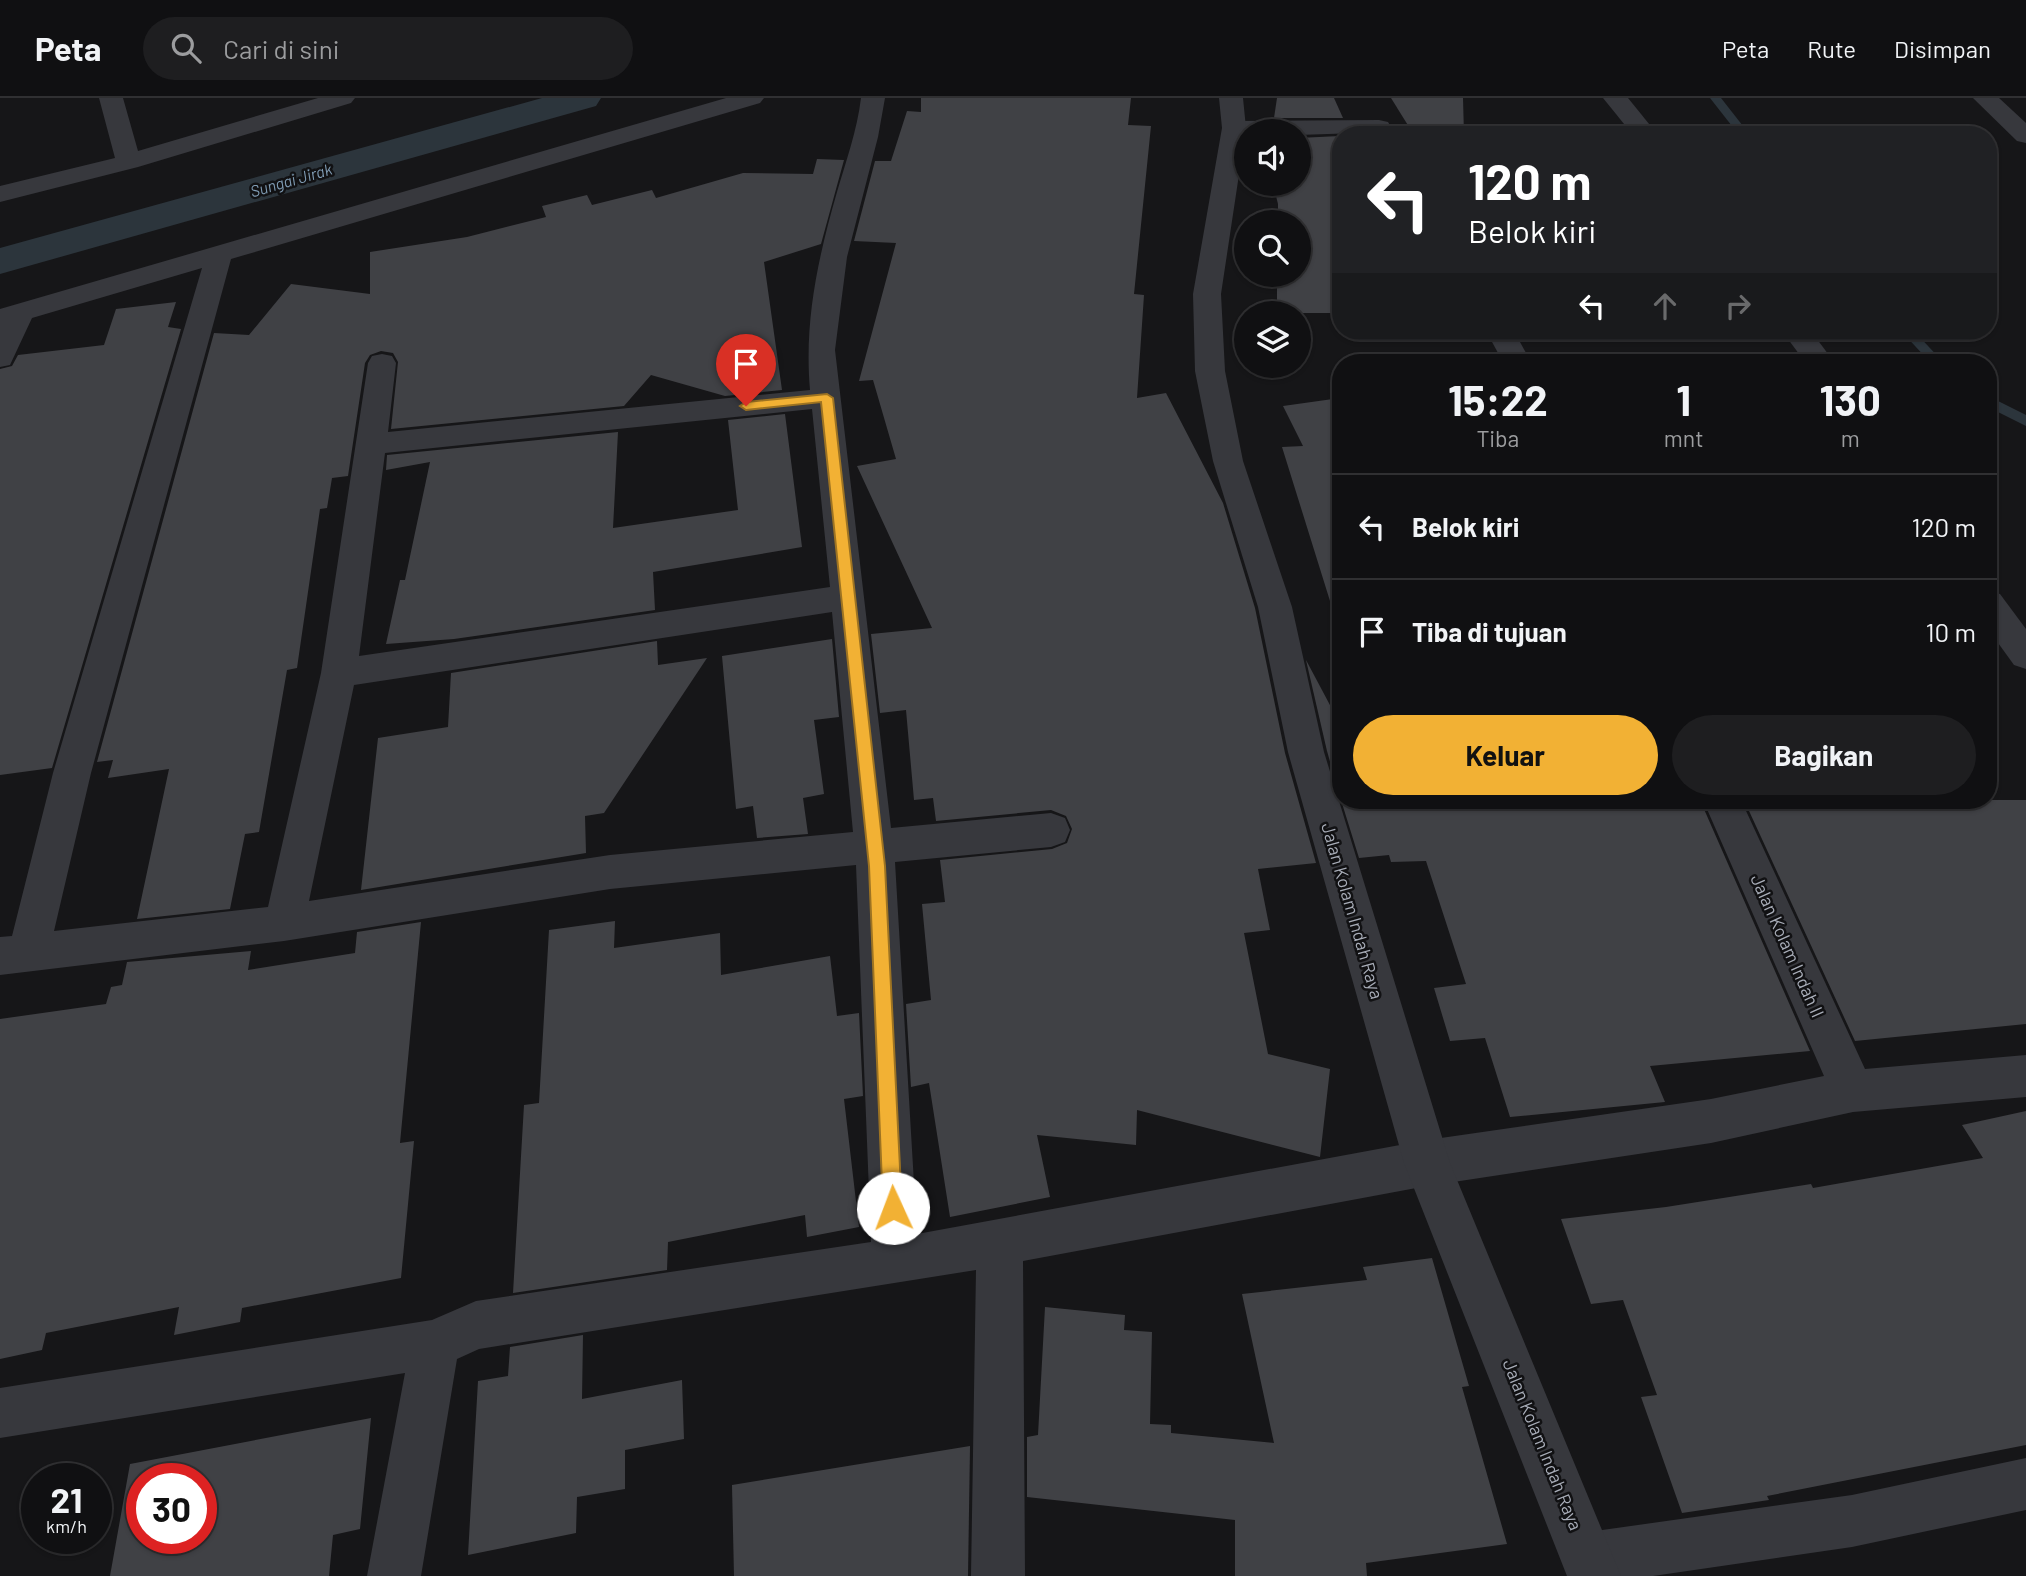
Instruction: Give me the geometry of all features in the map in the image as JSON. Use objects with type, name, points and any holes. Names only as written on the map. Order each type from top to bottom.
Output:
[{"type":"street","points":[[111,98],[129,162]]},
{"type":"street","points":[[4,188],[129,162],[299,104],[343,98]]},
{"type":"street","points":[[0,358],[11,314],[752,98]]},
{"type":"street","points":[[873,98],[871,120],[846,204],[821,321],[821,350],[875,846],[895,1262]]},
{"type":"street","points":[[1615,98],[1638,126]]},
{"type":"street","points":[[1985,98],[2026,136]]},
{"type":"street","points":[[1233,113],[1379,123]]},
{"type":"street","name":"Jalan Kolam Indah Raya","points":[[1233,113],[1208,294],[1210,371],[1228,461],[1275,607],[1306,752],[1427,1163],[1591,1568]]},
{"type":"street","points":[[220,251],[72,773],[15,953],[284,923],[610,872],[1051,830]]},
{"type":"street","points":[[1803,340],[1814,354]]},
{"type":"street","points":[[284,923],[339,673],[382,363]]},
{"type":"street","points":[[370,444],[827,398]]},
{"type":"street","points":[[339,673],[849,597]]},
{"type":"street","points":[[1997,615],[2026,655]]},
{"type":"street","name":"Jalan Kolam Indah II","points":[[1725,809],[1853,1091]]},
{"type":"street","points":[[0,1413],[435,1344],[476,1325],[895,1262],[1427,1163],[1711,1121],[1853,1091],[2026,1076]]},
{"type":"street","points":[[999,1576],[1000,1242]]},
{"type":"street","points":[[394,1576],[435,1344]]},
{"type":"street","points":[[1591,1568],[1852,1521],[2026,1484]]},
{"type":"building","points":[[921,98],[1131,98],[1128,125],[1151,126],[1134,294],[1144,295],[1137,398],[1166,393],[1223,503],[1255,608],[1285,753],[1316,863],[1258,869],[1270,930],[1244,933],[1268,1054],[1330,1069],[1320,1157],[1137,1110],[1136,1145],[1037,1135],[1050,1197],[950,1217],[929,1083],[911,1087],[906,1004],[931,1000],[922,904],[945,902],[940,860],[1052,849],[1067,843],[1072,829],[1066,816],[1051,810],[936,821],[933,798],[914,800],[906,710],[880,713],[871,634],[932,628],[857,466],[896,459],[873,380],[859,381],[896,243],[854,241],[875,161],[891,161],[907,111],[921,112]]},
{"type":"building","points":[[1277,98],[1334,98],[1343,118],[1274,118]]},
{"type":"building","points":[[1391,98],[1463,98],[1464,126],[1408,126]]},
{"type":"building","points":[[1332,136],[1332,313],[1311,313],[1311,301],[1277,301],[1277,287],[1311,287],[1311,210],[1278,210],[1276,196],[1311,196],[1311,137]]},
{"type":"building","points":[[817,159],[844,160],[821,244],[764,262],[782,390],[725,396],[651,375],[624,406],[391,429],[398,362],[393,353],[381,351],[370,355],[365,363],[348,476],[332,478],[327,508],[320,509],[297,668],[287,670],[259,832],[245,834],[230,909],[137,919],[169,769],[108,778],[113,760],[97,762],[214,333],[249,335],[291,284],[370,294],[370,252],[467,237],[546,217],[542,206],[587,195],[592,205],[652,190],[656,198],[743,173],[813,174]]},
{"type":"building","points":[[176,302],[168,327],[181,329],[52,768],[0,775],[0,369],[12,366],[18,355],[104,345],[116,309]]},
{"type":"building","points":[[1332,399],[1332,601],[1282,447],[1303,446],[1283,406]]},
{"type":"building","points":[[785,414],[802,547],[653,572],[655,610],[454,639],[386,644],[400,580],[405,580],[430,462],[386,470],[387,455],[618,432],[613,528],[738,510],[728,420]]},
{"type":"building","points":[[832,639],[839,717],[814,720],[824,794],[803,798],[808,834],[757,838],[753,806],[736,809],[722,656]]},
{"type":"building","points":[[657,641],[658,665],[707,658],[604,813],[585,816],[586,853],[361,890],[378,738],[448,727],[451,673]]},
{"type":"building","points":[[1306,660],[1332,709],[1332,769]]},
{"type":"building","points":[[1997,800],[2026,800],[2026,1024],[1855,1041],[1748,809],[1997,809]]},
{"type":"building","points":[[1344,809],[1704,809],[1810,1051],[1650,1066],[1665,1102],[1510,1117],[1485,1038],[1450,1041],[1434,988],[1466,984],[1426,861],[1391,862],[1389,855],[1359,858]]},
{"type":"building","points":[[615,921],[614,948],[720,933],[721,975],[830,956],[837,1016],[859,1013],[863,1096],[844,1099],[859,1227],[807,1237],[805,1215],[668,1242],[667,1270],[513,1293],[524,1105],[539,1103],[549,930]]},
{"type":"building","points":[[421,922],[400,1143],[414,1141],[401,1278],[242,1308],[240,1322],[174,1335],[179,1307],[46,1333],[42,1350],[0,1359],[0,1019],[106,1004],[111,987],[122,985],[127,962],[251,951],[248,970],[355,953],[357,932]]},
{"type":"building","points":[[2026,1111],[2026,1445],[1767,1496],[1769,1500],[1682,1513],[1641,1397],[1657,1395],[1623,1300],[1591,1304],[1561,1219],[1666,1207],[1811,1184],[1813,1188],[1983,1158],[1962,1125]]},
{"type":"building","points":[[1432,1258],[1469,1386],[1462,1387],[1507,1544],[1366,1563],[1367,1576],[1235,1576],[1235,1520],[1027,1497],[1027,1437],[1038,1435],[1045,1307],[1125,1315],[1124,1330],[1152,1332],[1150,1424],[1171,1425],[1171,1433],[1274,1443],[1242,1294],[1367,1280],[1363,1267]]},
{"type":"building","points":[[583,1335],[582,1399],[682,1380],[684,1439],[625,1450],[625,1489],[577,1497],[576,1533],[468,1555],[478,1381],[508,1376],[510,1347]]},
{"type":"building","points":[[371,1418],[360,1529],[333,1535],[329,1576],[110,1576],[126,1486],[126,1554],[217,1554],[217,1463],[135,1463]]},
{"type":"building","points":[[970,1446],[968,1576],[734,1576],[732,1485]]},
{"type":"waterway","name":"Sungai Jirak","points":[[0,261],[583,98]]},
{"type":"waterway","points":[[1715,98],[1738,126]]},
{"type":"waterway","points":[[1916,340],[1929,354]]},
{"type":"waterway","points":[[1997,406],[2026,421]]},
{"type":"route","points":[[746,406],[827,398],[877,866],[893,1208]]}]
